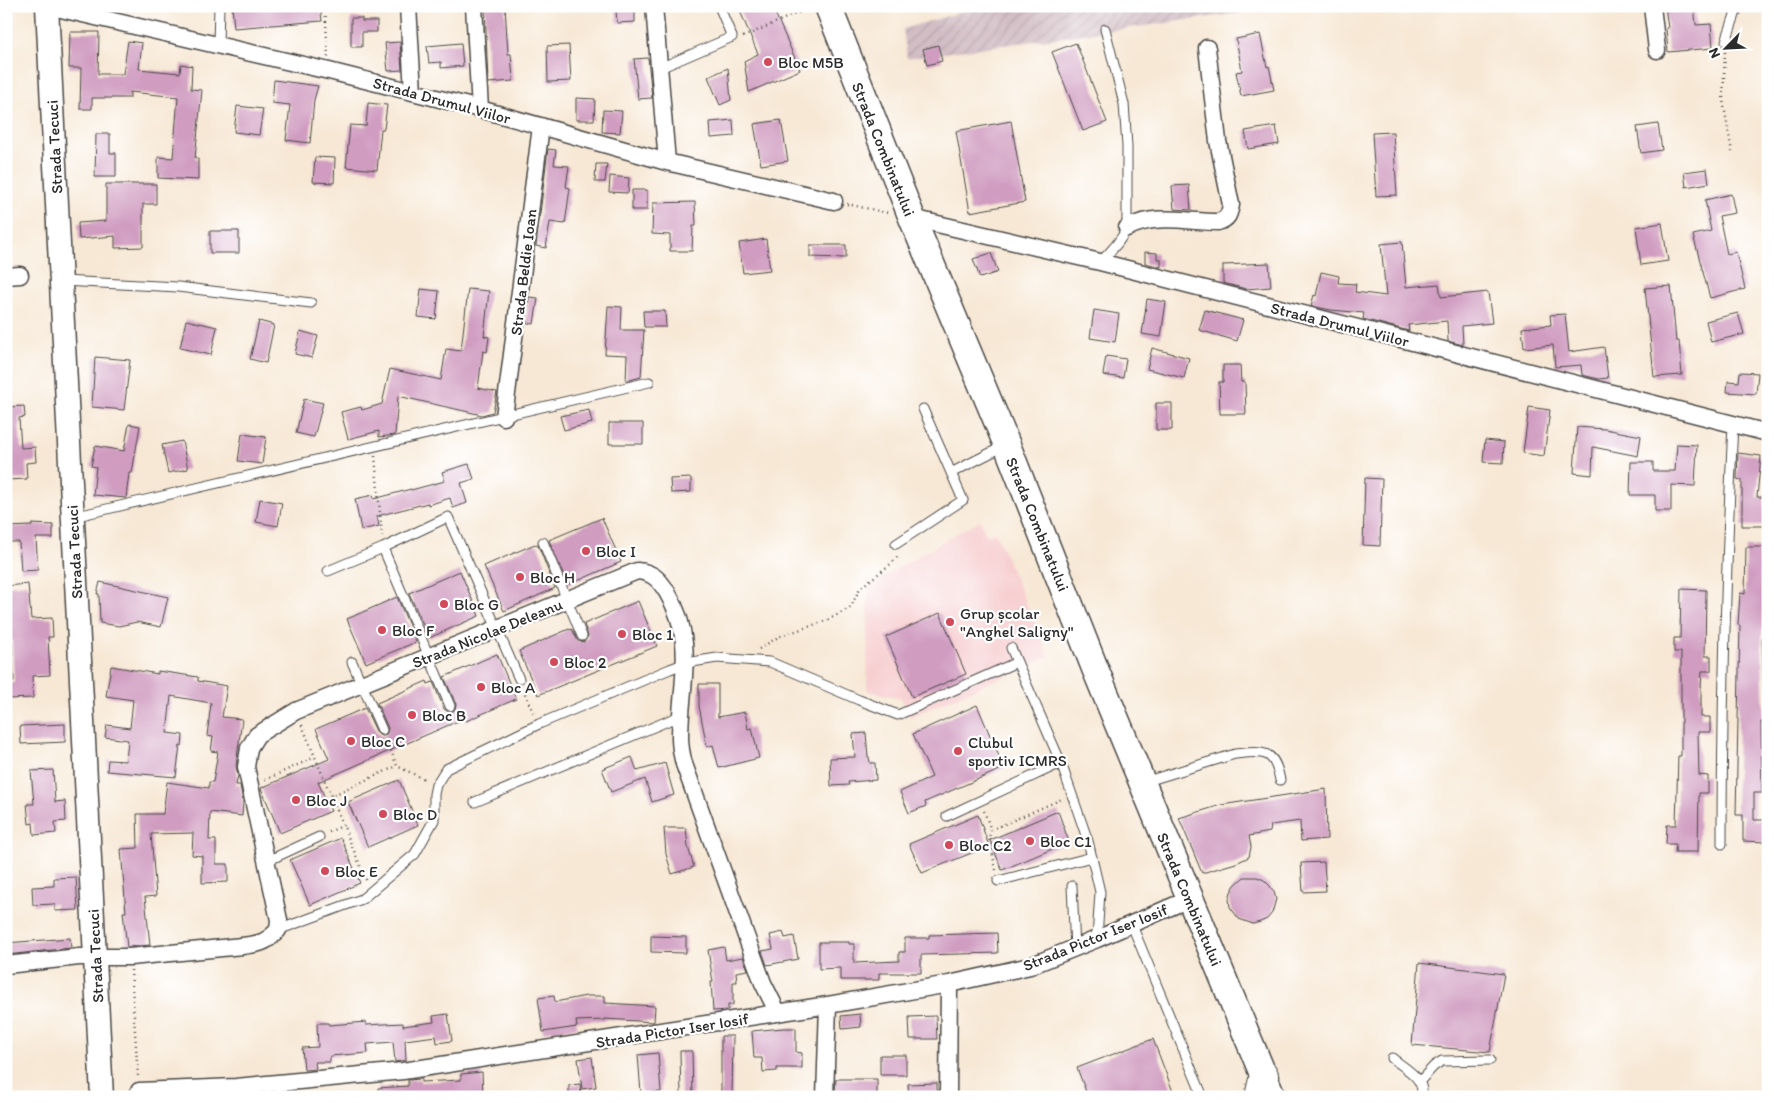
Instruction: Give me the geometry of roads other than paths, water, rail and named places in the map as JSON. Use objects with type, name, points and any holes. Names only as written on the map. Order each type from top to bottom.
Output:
[{"type":"main road","name":"Strada Tecuci","points":[[47,6],[102,1097]]},
{"type":"main road","name":"Strada Combinatului","points":[[828,6],[912,218],[1007,445],[1265,1090]]},
{"type":"street","name":"Strada Drumul Viilor","points":[[47,6],[329,71],[480,109],[667,162],[834,201]]},
{"type":"street","points":[[408,6],[413,92]]},
{"type":"street","points":[[474,6],[480,109]]},
{"type":"street","points":[[654,6],[667,162]]},
{"type":"street","points":[[1652,6],[1657,50]]},
{"type":"street","points":[[1127,228],[1141,222],[1153,220],[1188,219],[1218,222],[1225,220],[1229,215],[1231,205],[1218,141],[1207,48]]},
{"type":"street","name":"Strada Beldie Ioan","points":[[504,417],[541,126]]},
{"type":"street","name":"Strada Drumul Viilor","points":[[912,218],[1100,262],[1768,433]]},
{"type":"street","name":"Strada Nicolae Deleanu","points":[[278,930],[279,920],[246,767],[249,748],[257,735],[296,711],[566,600],[637,572],[647,572],[656,577],[673,602],[684,634],[686,664],[680,740],[684,764],[763,983],[778,1013]]},
{"type":"street","name":"Strada Pictor Iser Iosif","points":[[139,1091],[236,1087],[403,1071],[778,1013],[949,984],[1030,966],[1189,899]]},
{"type":"street","points":[[6,965],[79,957],[130,957],[259,944],[270,939],[278,930]]},
{"type":"street","points":[[948,1097],[949,984]]},
{"type":"street","points":[[825,1097],[828,1005]]},
{"type":"street","points":[[97,1097],[102,1097]]},
{"type":"lane","points":[[218,46],[219,6]]},
{"type":"lane","points":[[660,68],[732,37],[719,6]]},
{"type":"lane","points":[[1726,41],[1738,6]]},
{"type":"lane","points":[[1100,262],[1115,248],[1127,228],[1124,104],[1104,29]]},
{"type":"lane","points":[[60,281],[178,287],[311,304]]},
{"type":"lane","points":[[72,517],[374,448],[649,382]]},
{"type":"lane","points":[[896,544],[963,500],[923,409]]},
{"type":"lane","points":[[1722,844],[1725,582],[1733,424]]},
{"type":"lane","points":[[951,472],[1007,445]]},
{"type":"lane","points":[[328,571],[448,517],[519,679]]},
{"type":"lane","points":[[543,542],[582,636]]},
{"type":"lane","points":[[382,548],[450,706]]},
{"type":"lane","points":[[1011,648],[1061,763],[1092,857],[1100,892],[1097,939]]},
{"type":"lane","points":[[278,930],[362,899],[415,854],[434,820],[436,785],[446,768],[539,724],[686,664],[717,658],[770,662],[859,700],[898,714],[1017,662]]},
{"type":"lane","points":[[352,662],[382,730]]},
{"type":"lane","points":[[475,802],[682,715]]},
{"type":"lane","points":[[1142,783],[1235,754],[1250,753],[1264,754],[1272,758],[1277,765],[1280,780]]},
{"type":"lane","points":[[947,816],[1061,763]]},
{"type":"lane","points":[[265,862],[319,836]]},
{"type":"lane","points":[[998,881],[1092,857]]},
{"type":"lane","points":[[1072,886],[1075,948]]},
{"type":"lane","points":[[1131,924],[1202,1097]]},
{"type":"lane","points":[[1392,1058],[1420,1081],[1423,1090],[1421,1097]]},
{"type":"lane","points":[[1420,1081],[1434,1066],[1442,1061],[1490,1060]]},
{"type":"place","name":"Bloc M5B","points":[[768,62]]},
{"type":"place","name":"Bloc I","points":[[586,551]]},
{"type":"place","name":"Bloc H","points":[[520,577]]},
{"type":"place","name":"Bloc G","points":[[444,604]]},
{"type":"place","name":"Grup școlar \"Anghel Saligny\"","points":[[950,622]]},
{"type":"place","name":"Bloc F","points":[[382,630]]},
{"type":"place","name":"Bloc 1","points":[[622,634]]},
{"type":"place","name":"Bloc 2","points":[[554,662]]},
{"type":"place","name":"Bloc A","points":[[481,687]]},
{"type":"place","name":"Bloc B","points":[[412,715]]},
{"type":"place","name":"Bloc C","points":[[351,741]]},
{"type":"place","name":"Clubul sportiv ICMRS","points":[[958,751]]},
{"type":"place","name":"Bloc J","points":[[296,800]]},
{"type":"place","name":"Bloc D","points":[[383,814]]},
{"type":"place","name":"Bloc C1","points":[[1030,841]]},
{"type":"place","name":"Bloc C2","points":[[949,845]]},
{"type":"place","name":"Bloc E","points":[[325,871]]}]
